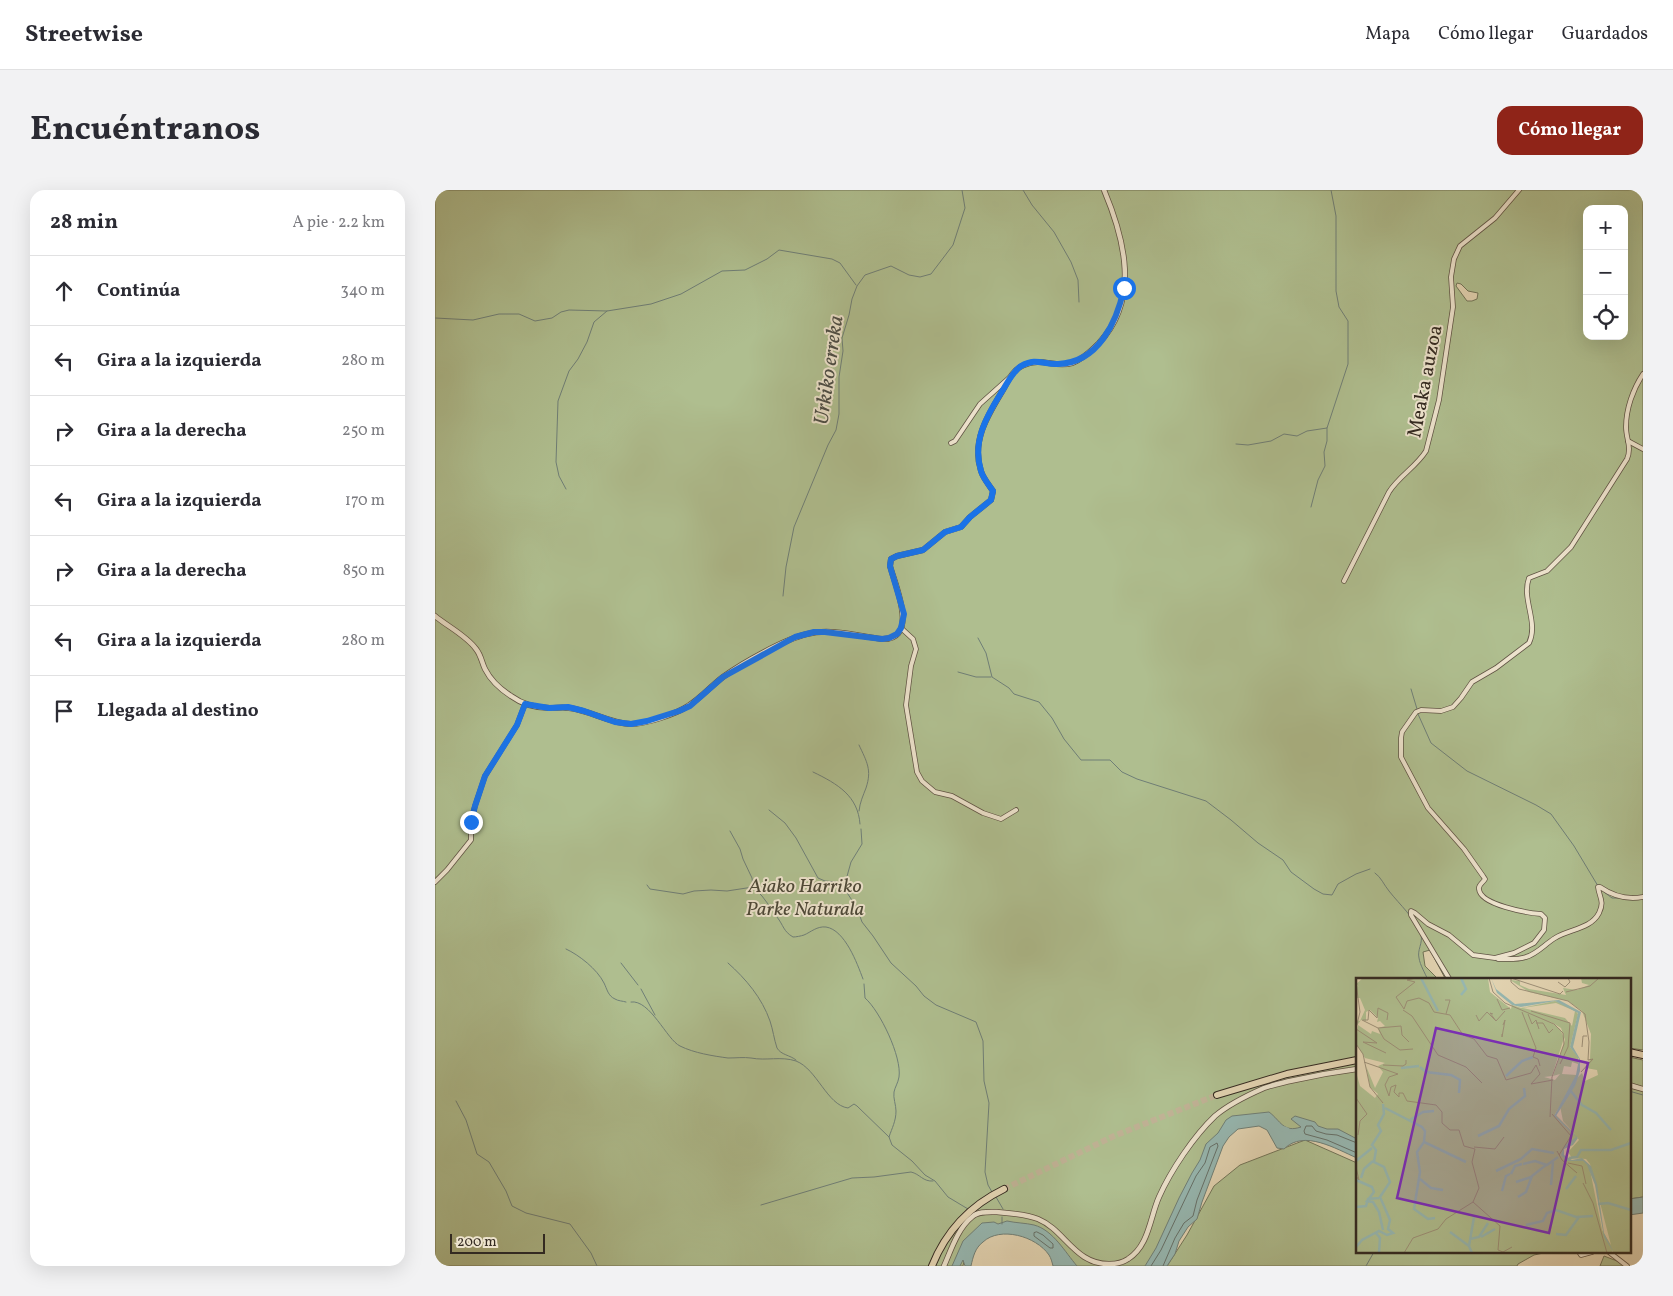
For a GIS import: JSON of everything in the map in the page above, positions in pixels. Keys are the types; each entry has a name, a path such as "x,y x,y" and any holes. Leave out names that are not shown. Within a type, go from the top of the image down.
{"highway":[{"path":"1217,1095 1281,1076 1356,1060"},
{"path":"931,1266 956,1224 977,1205 1001,1190"}],"street":[{"path":"951,443 955,441 981,404 1022,365 1042,361 1055,364 1072,363 1094,348 1108,333 1116,319 1124,288 1125,263 1117,220 1105,190"},
{"name":"Meaka auzoa","path":"1344,581 1389,492 1426,451 1439,400 1453,307 1451,277 1454,259 1460,246 1495,218 1519,190"},
{"path":"1495,958 1513,953 1535,943 1544,930 1545,918 1541,914 1498,905 1482,896 1479,890 1480,885 1485,880 1483,876 1464,849 1428,808 1401,757 1402,732 1416,712 1421,710 1441,711 1453,706 1472,682 1496,668 1529,643 1532,624 1527,596 1529,578 1547,571 1571,547 1627,458 1630,452 1626,416 1633,393 1643,374"},
{"path":"435,616 476,648 485,670 497,686 513,698 525,704 549,708 568,707 615,722 631,724 647,721 690,706 723,677 795,637 814,632 825,632 886,639 897,634 901,628 904,614 890,566 891,559 923,550 945,532 961,527 991,500 993,491 981,472 978,453 979,439 986,418 1011,377"},
{"path":"1628,441 1643,449"},
{"path":"901,628 913,639 916,649 911,666 906,704 917,772 923,781 935,792 951,796 983,813 1001,819 1016,810"},
{"path":"435,882 471,840 473,814 485,776 517,725 525,704"},
{"path":"1449,978 1411,912 1415,912 1428,924 1449,935 1473,955 1495,958 1525,958 1561,935 1577,930 1593,921 1599,914 1601,906 1602,899 1598,887 1610,894 1619,896 1630,898 1643,896"},
{"path":"944,1266 956,1238 972,1216 988,1212 1009,1213 1038,1219 1049,1226 1075,1251 1090,1260 1102,1264 1115,1264 1127,1260 1143,1242 1159,1197 1179,1162 1216,1116 1229,1106 1266,1087 1325,1073 1356,1069"},
{"path":"1612,1254 1627,1266"}],"green space":[{"name":"Aiako Harriko Parke Naturala","path":"435,190 1643,190 1643,1050 1631,1048 1631,978 1445,978 1430,950 1423,952 1425,966 1437,978 1356,978 1356,1149 1283,1127 1277,1122 1270,1120 1257,1119 1231,1126 1156,1266 1070,1266 1040,1239 999,1230 974,1243 963,1266 435,1266","holes":["1457,283 1461,284 1468,291 1478,293 1477,299 1467,301 1456,286"]},
{"path":"1631,1057 1643,1060 1643,1197 1631,1199"},
{"path":"1305,1140 1356,1163 1356,1254 1539,1254 1517,1266 1167,1266 1187,1235 1214,1186 1240,1165"},
{"path":"1604,1256 1630,1266 1600,1266"}],"water":[{"path":"1269,1112 1283,1125 1290,1128 1301,1127 1291,1119 1295,1116 1315,1122 1318,1126 1327,1129 1338,1129 1356,1138 1356,1158 1330,1146 1310,1141 1292,1143 1284,1149 1277,1148 1267,1130 1259,1126 1238,1129 1223,1146 1197,1219 1188,1227 1179,1241 1175,1254 1167,1266 1145,1266 1200,1160 1206,1144 1218,1133 1226,1120 1232,1116"},
{"path":"1643,1197 1643,1213 1631,1215 1631,1199"},
{"path":"1007,1221 1034,1225 1041,1228 1053,1236 1077,1266 1053,1266 1049,1255 1036,1243 1018,1235 1008,1234 990,1237 980,1244 971,1266 965,1266 963,1260 960,1266 952,1266 963,1241 982,1223 994,1222 998,1224"}],"waterway":[{"name":"Urkiko erreka","path":"783,596 786,567 794,527 836,430 839,414 839,377 843,351 842,338 857,286 865,275 891,266 909,275 920,277 931,274 953,245 965,208 962,190"},
{"path":"1023,190 1032,205 1054,232 1071,262 1078,280 1079,302"},
{"path":"1236,444 1248,445 1271,441 1284,434 1297,436 1307,431 1327,428 1348,364 1348,321 1339,307 1336,291 1336,216 1331,190"},
{"path":"435,318 473,320 499,314 519,314 535,321 552,318 561,312 569,310 607,311 651,304 681,294 722,271 745,270 767,259 779,250 832,259 840,263 856,285"},
{"path":"566,489 559,476 556,462 558,401 569,371 587,342 594,322 607,311"},
{"path":"1311,507 1318,480 1325,466 1324,452 1327,441 1327,428"},
{"path":"978,638 986,653 992,677 1009,688 1014,694 1039,702 1081,760 1110,760 1122,772 1137,779 1206,801 1258,843 1283,860 1291,872 1323,894 1332,895 1338,884 1370,869"},
{"path":"958,672 976,677 991,677"},
{"path":"1411,689 1417,709"},
{"path":"1418,714 1431,743 1467,771 1551,814 1574,846 1598,886"},
{"path":"859,745 866,761 869,776 859,811"},
{"path":"813,772 831,781 851,798 860,824"},
{"path":"769,810 785,823 796,838 818,878 837,882 844,888 857,908 862,922 891,963 924,996 936,1005 976,1022 983,1041 984,1081 989,1103 985,1172 992,1192"},
{"path":"844,887 851,862 862,844 861,829"},
{"path":"730,831 752,878 753,887"},
{"path":"1375,873 1411,917 1421,935 1419,958 1427,978"},
{"path":"647,885 650,889 683,894 694,891 727,891 753,887 774,912"},
{"path":"1604,892 1612,898 1618,898"},
{"path":"777,917 785,930 793,937 804,935 820,927 833,929 849,948 863,979"},
{"path":"566,949 592,968 601,978 611,996 616,1000 626,1002"},
{"path":"621,963 638,985"},
{"path":"728,963 747,982 763,1004 770,1021 777,1048 796,1060"},
{"path":"864,984 865,998 877,1013 889,1035 899,1068 899,1077 894,1090 895,1118 889,1137 892,1145 912,1161 925,1175 935,1181 948,1197 968,1209"},
{"path":"641,989 655,1015"},
{"path":"631,1002 645,1007 675,1042 691,1051 728,1058 785,1059 796,1061 810,1071 834,1101 848,1108 854,1104 889,1137"},
{"path":"1631,1092 1643,1095"},
{"path":"456,1101 466,1120 477,1154 489,1162 506,1191 512,1206 526,1213 570,1224 591,1253 597,1266"},
{"path":"1265,1123 1287,1130"},
{"path":"761,1205 852,1178 911,1172 933,1181"},
{"path":"996,1197 1003,1209"},
{"path":"1002,1217 1002,1224"},
{"path":"1366,1266 1373,1254"}],"tunnel":[{"path":"1004,1189 1114,1136 1217,1095"}],"route":[{"path":"471,822 485,776 521,718 525,704 549,708 568,707 615,722 631,724 647,721 690,706 723,677 795,637 814,632 825,632 886,639 897,634 903,624 904,614 890,566 891,559 923,550 945,532 961,527 991,500 993,491 981,472 978,453 979,439 986,418 1011,377 1022,365 1032,362 1072,363 1084,356 1108,333 1116,319 1124,288"}]}
